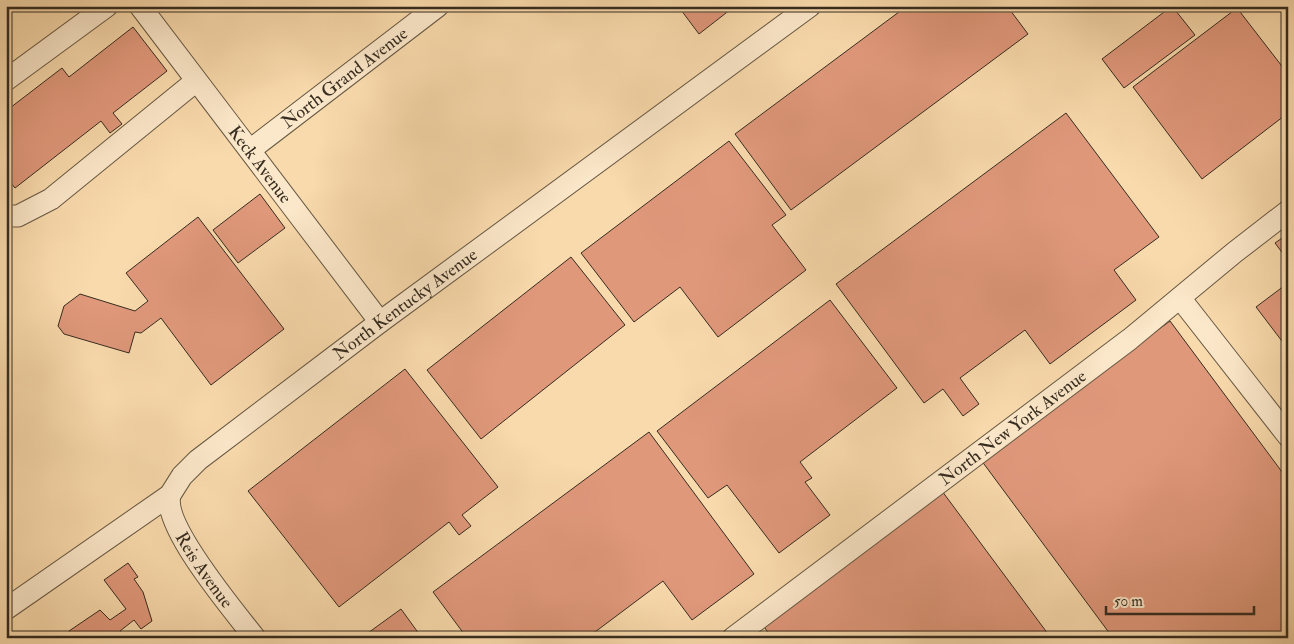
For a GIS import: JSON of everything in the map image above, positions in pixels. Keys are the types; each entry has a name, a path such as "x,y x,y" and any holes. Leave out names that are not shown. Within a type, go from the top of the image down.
{"street":[{"path":"6,80 107,6"},
{"name":"Keck Avenue","path":"140,6 380,322"},
{"name":"North Grand Avenue","path":"250,150 438,6"},
{"name":"North Kentucky Avenue","path":"6,609 170,495 182,476 198,460 380,322 810,6"},
{"path":"6,216 18,216 51,199 196,81"},
{"name":"North New York Avenue","path":"734,638 1044,405 1288,211"},
{"path":"1180,298 1288,436"},
{"name":"Reis Avenue","path":"170,495 172,516 181,538 255,638"}],"building":[{"path":"678,6 735,6 699,34"},
{"path":"907,6 1007,6 1028,34 791,210 735,134"},
{"path":"1172,6 1195,35 1124,88 1102,59"},
{"path":"1237,8 1288,74 1288,113 1202,179 1133,87"},
{"path":"133,27 167,71 113,113 122,124 110,133 101,121 15,188 6,177 6,111 62,68 69,77"},
{"path":"1066,113 1159,237 1114,270 1136,300 1050,364 1025,330 960,378 979,404 963,416 943,389 924,403 836,284"},
{"path":"729,141 786,215 772,225 806,270 718,337 680,287 634,322 581,253"},
{"path":"260,194 285,228 238,263 213,230"},
{"path":"198,217 284,329 211,385 161,318 141,333 135,332 129,353 64,334 58,326 64,306 80,294 135,311 148,301 126,273"},
{"path":"1288,234 1288,265 1282,257 1284,255 1275,243"},
{"path":"571,257 625,325 481,439 427,370"},
{"path":"1288,283 1288,349 1256,307"},
{"path":"830,300 897,388 800,462 812,478 805,482 830,515 779,553 727,485 708,498 657,431"},
{"path":"1170,321 1288,480 1288,638 1113,638 981,460"},
{"path":"405,369 498,487 462,515 471,526 459,535 449,522 339,607 248,491"},
{"path":"649,432 754,574 692,620 663,581 587,638 467,638 433,592"},
{"path":"942,491 1051,638 772,638 762,624"},
{"path":"128,563 138,577 134,579 143,592 152,621 141,629 134,620 120,631 125,638 74,638 69,631 100,610 110,620 126,609 104,580"},
{"path":"401,609 422,638 361,638"}]}
